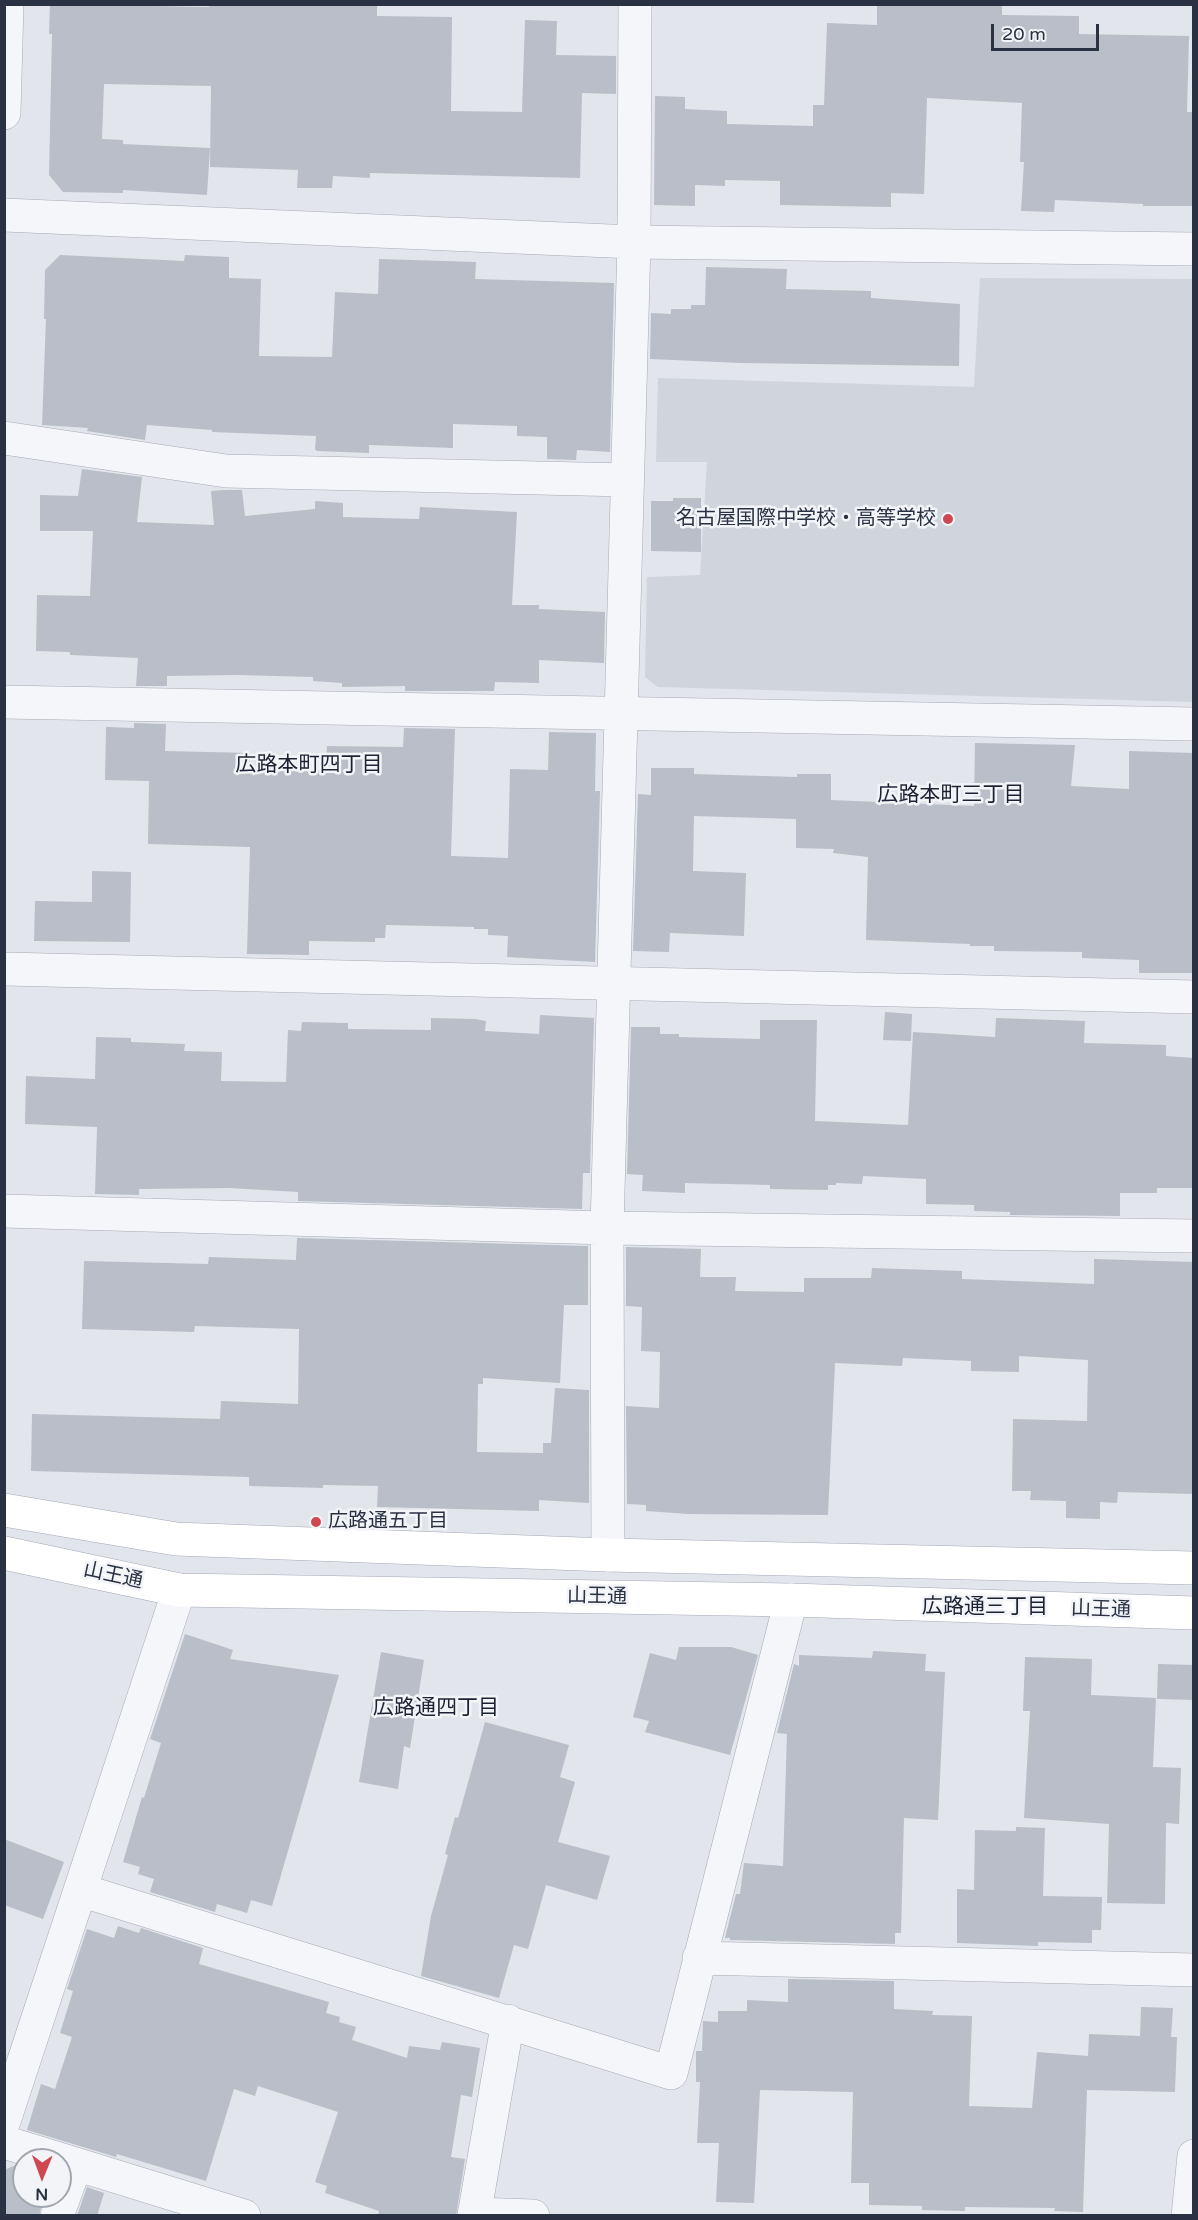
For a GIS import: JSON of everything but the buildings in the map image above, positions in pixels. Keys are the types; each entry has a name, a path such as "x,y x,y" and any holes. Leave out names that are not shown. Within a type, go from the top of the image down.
{"main road":[{"path":"4,1510 176,1539 608,1555 1194,1568"},
{"name":"山王通","path":"4,1553 179,1590 791,1600 1194,1613"}],"street":[{"path":"4,113 8,4"},
{"path":"608,1555 607,1228 634,242 636,4"},
{"path":"4,215 634,242 1194,249"},
{"path":"4,438 226,471 627,480"},
{"path":"4,702 1194,724"},
{"path":"4,969 1194,997"},
{"path":"4,1211 607,1228 1194,1236"},
{"path":"4,2121 179,1590"},
{"path":"80,1890 671,2073 791,1600"},
{"path":"699,1958 1194,1970"},
{"path":"508,2021 474,2215 533,2216"},
{"path":"4,2142 244,2216"},
{"path":"1188,2216 1194,2156"},
{"path":"57,2216 76,2164"}],"shaded area":[{"name":"名古屋国際中学校・高等学校","path":"980,278 1193,279 1193,702 658,687 645,677 647,577 700,575 707,462 656,462 658,378 974,387"}],"place":[{"name":"名古屋国際中学校・高等学校","path":"948,519"},
{"name":"広路通五丁目","path":"316,1522"}],"district":[{"name":"広路本町四丁目","path":"309,765"},
{"name":"広路本町三丁目","path":"951,795"},
{"name":"広路通三丁目","path":"985,1607"},
{"name":"広路通四丁目","path":"436,1708"}]}
